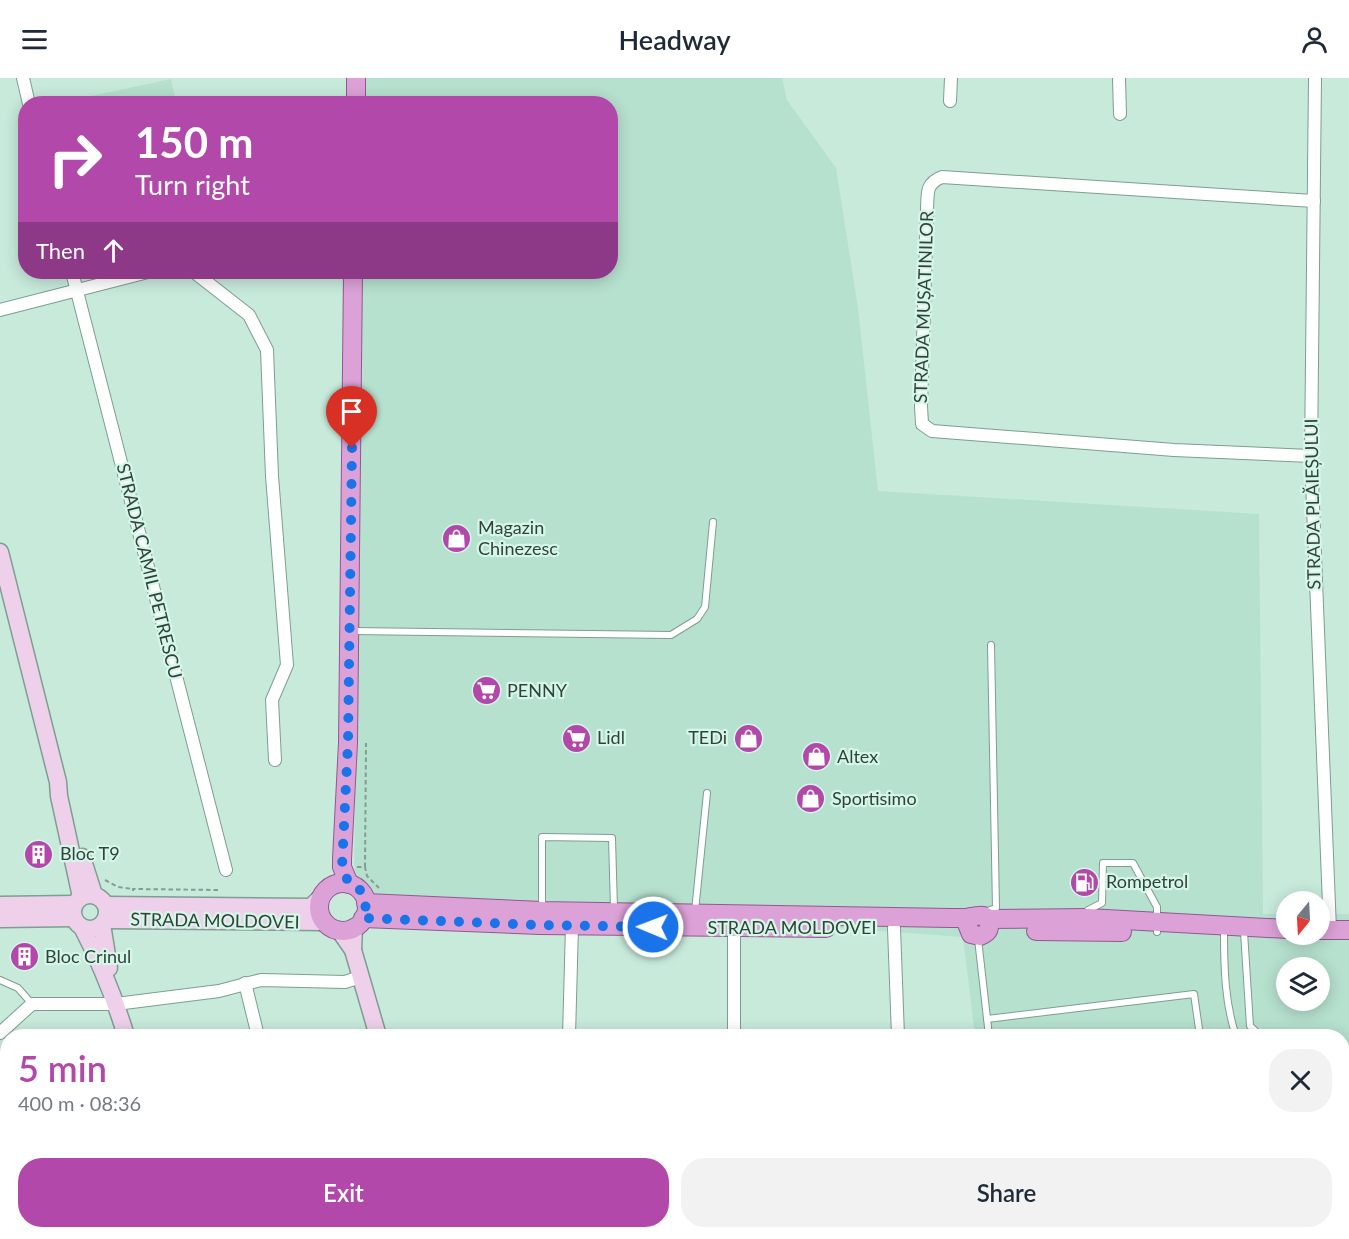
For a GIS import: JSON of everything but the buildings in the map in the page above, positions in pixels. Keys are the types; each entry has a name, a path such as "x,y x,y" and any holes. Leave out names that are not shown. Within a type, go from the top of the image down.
{"main road":[{"path":"356,78 356,96"},
{"path":"350,920 319,910 324,892 342,878 348,743 354,279"},
{"path":"0,552 58,782 58,796 90,911 97,957 124,1029"},
{"path":"342,878 360,890 350,920 353,950 376,1029"},
{"name":"STRADA MOLDOVEI","path":"0,918 90,911 311,907 321,897"},
{"name":"STRADA MOLDOVEI","path":"0,905 90,911 572,926 734,928 1244,926 1253,931"},
{"name":"STRADA MOLDOVEI","path":"350,920 542,911 695,914 981,926 1088,918 1224,933 1276,930"},
{"path":"1330,930 1349,930"}],"street":[{"path":"23,78 27,96"},
{"path":"950,101 951,78"},
{"path":"1119,78 1120,114"},
{"name":"STRADA PLĂIEȘULUI","path":"1315,78 1311,456 1324,891"},
{"name":"STRADA MUȘATINILOR","path":"1311,456 1174,450 932,431 922,423 921,406 928,189 933,181 942,177 1314,201"},
{"name":"STRADA CAMIL PETRESCU","path":"74,279 226,870"},
{"path":"0,310 120,279"},
{"path":"203,279 249,315 267,350 272,476 287,665 272,700 275,760"},
{"path":"569,1029 572,926"},
{"path":"734,928 734,1029"},
{"path":"894,928 898,1029"},
{"path":"4,1029 32,1004 116,1004 219,991 261,980 345,982 360,977"},
{"path":"245,983 256,1029"}],"lane":[{"path":"350,631 672,635 697,619 705,607 713,522"},
{"path":"988,1029 981,926 991,645"},
{"path":"695,914 707,793"},
{"path":"542,911 542,837 612,838 614,912"},
{"path":"1088,918 1088,910 1102,903 1104,863 1133,863 1156,907 1156,927"},
{"path":"1253,931 1250,1026 1253,1029"},
{"path":"1224,933 1224,963 1230,1018 1234,1029"},
{"path":"0,980 18,988 32,1004"},
{"path":"987,1019 1194,994 1199,1029"}],"path":[{"path":"365,867 366,743"},
{"path":"100,875 118,887 133,889"}],"shaded area":[{"path":"364,78 782,78 787,100 836,168 858,308 878,491 1259,514 1263,914 1276,914 1276,945 1330,945 1330,914 1349,914 1349,1029 974,1029 963,937 741,921 398,917 360,890 354,901 361,279 618,279 618,96 364,96"},
{"path":"171,79 175,96 91,96"}],"place":[{"name":"Magazin Chinezesc","path":"457,538"},
{"name":"PENNY","path":"486,691"},
{"name":"Lidl","path":"576,738"},
{"name":"TEDi","path":"748,738"},
{"name":"Altex","path":"816,757"},
{"name":"Sportisimo","path":"811,799"},
{"name":"Bloc T9","path":"39,854"},
{"name":"Rompetrol","path":"1085,882"},
{"name":"Bloc Crinul","path":"24,957"}],"route":[{"path":"352,448 348,743 342,867 349,884 360,890 364,896 366,910 363,918 653,927"}]}
